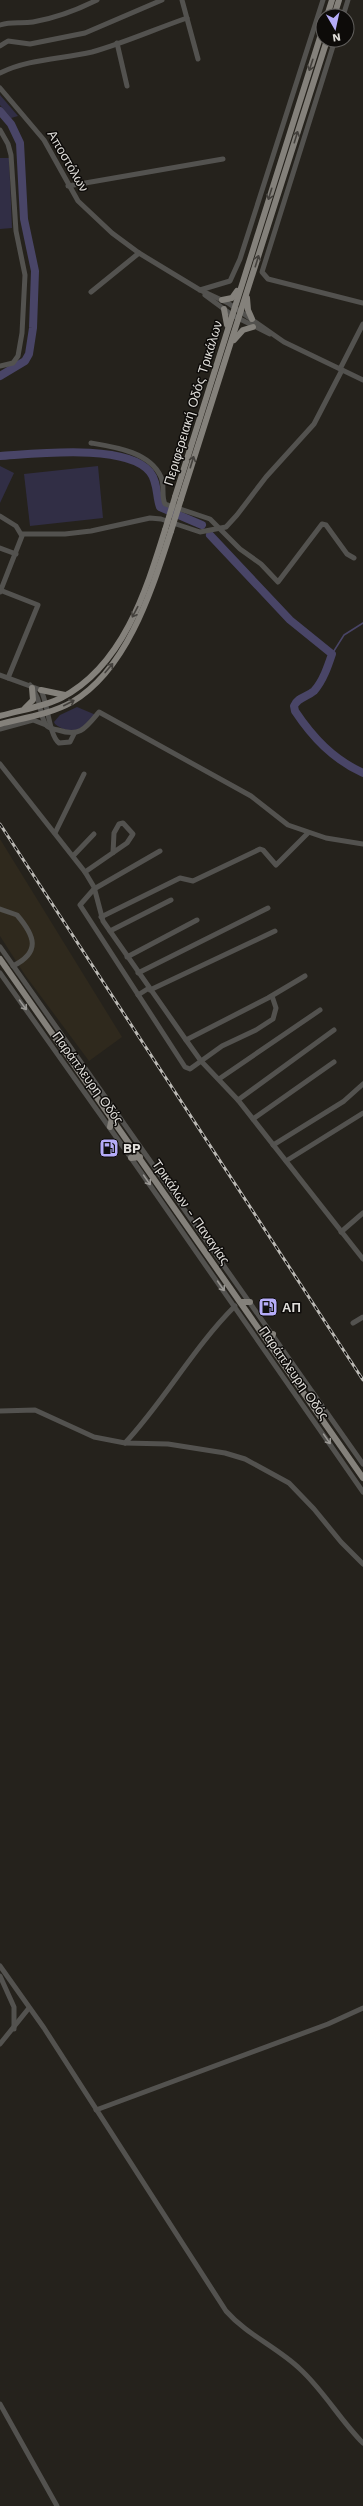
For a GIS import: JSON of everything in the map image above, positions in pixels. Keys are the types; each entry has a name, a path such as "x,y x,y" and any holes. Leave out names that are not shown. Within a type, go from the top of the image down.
{"main road":[{"name":"Περιφερειακή Οδός Τρικάλων","path":"178,498 223,340 317,48"},
{"name":"Περιφερειακή Οδός Τρικάλων","path":"0,724 49,711 81,696 116,658 146,605 178,498 239,319 324,48"},
{"path":"222,300 233,297 245,275"},
{"path":"252,277 247,301 252,319"},
{"path":"223,340 227,324 224,309"},
{"path":"230,344 241,331 253,326"},
{"name":"Περιφερειακή Οδός Τρικάλων","path":"0,716 44,704 67,695 98,670 122,637 144,595 168,530"},
{"path":"24,709 33,700 31,686"},
{"path":"41,690 67,695"},
{"path":"49,711 50,718"},
{"name":"Τρικάλων - Παναγίας","path":"0,959 140,1157 363,1478"},
{"path":"110,1127 112,1118"},
{"path":"131,1158 140,1157"},
{"path":"241,1302 250,1302"},
{"path":"269,1343 273,1334"}],"street":[{"path":"0,25 10,22 30,23 50,18 70,12 98,0"},
{"path":"0,46 8,41 30,44 85,33 162,0"},
{"path":"182,0 198,59"},
{"path":"200,290 230,281 240,259 323,0"},
{"path":"0,73 22,63 37,63 90,52 187,18"},
{"path":"117,43 127,86"},
{"path":"332,48 262,272 268,280 363,303"},
{"name":"Αποστόλων","path":"0,88 44,140 68,186 89,213 139,254 200,290"},
{"path":"0,130 8,144 11,155 16,231 24,265 25,283 22,333 18,356 13,363 0,366"},
{"path":"68,186 223,159"},
{"path":"91,292 139,254"},
{"path":"200,290 222,300 252,319 274,336"},
{"path":"200,290 239,319 363,380"},
{"path":"22,534 65,534 91,531 150,518 161,519 200,532 221,529 230,523 266,477 314,424 363,324"},
{"path":"91,443 110,446 145,458 162,479 166,504 208,518 278,582 322,524 326,525 347,554 354,558"},
{"path":"0,516 16,526 22,534"},
{"path":"8,678 38,605 0,591 16,554 22,534"},
{"path":"0,548 16,554"},
{"path":"0,675 41,690 44,704"},
{"path":"31,686 49,711 48,727 56,741 63,744 70,742 74,734 84,729 99,712 251,796 282,822 308,833 348,843 363,844"},
{"path":"48,727 50,718"},
{"path":"0,728 33,720 48,727 74,734"},
{"path":"0,764 74,856 85,872 94,889 101,917 126,957 201,1061 238,1100 363,1259"},
{"path":"55,833 84,774"},
{"path":"85,872 113,853 132,837 131,831 123,823 119,824 114,833 113,853"},
{"path":"101,917 180,878 193,881 260,849 263,850 276,865 308,833"},
{"path":"74,856 94,834"},
{"path":"160,851 94,889 81,902 81,906 186,1069 201,1061 222,1046 256,1030 273,1019 276,1008 272,996"},
{"path":"110,931 171,900"},
{"path":"0,908 17,915 32,941 33,947 26,959 13,966"},
{"path":"138,973 268,908"},
{"path":"126,957 197,920"},
{"path":"138,995 276,931"},
{"name":"Παράπλευρη Οδός","path":"0,947 363,1464"},
{"name":"Παράπλευρη Οδός","path":"0,973 110,1127 363,1492"},
{"path":"186,1040 272,996 305,976"},
{"path":"219,1079 320,1010"},
{"path":"238,1100 334,1030"},
{"path":"252,1119 334,1062"},
{"path":"274,1145 344,1101 363,1084"},
{"path":"286,1161 363,1113"},
{"path":"341,1232 363,1213"},
{"path":"125,1443 150,1416 195,1352 235,1306"},
{"path":"353,1323 363,1317"},
{"path":"0,1411 35,1410 87,1435 125,1443 163,1444 225,1453 256,1464 289,1483 363,1564"},
{"path":"357,1559 363,1555"},
{"path":"0,1966 96,2110 226,2311 248,2331 281,2352 300,2369 363,2443"},
{"path":"0,1976 14,2007 14,2028"},
{"path":"0,2044 29,2008"},
{"path":"96,2110 328,2024 363,2008"},
{"path":"0,2404 57,2506"}],"shaded area":[{"path":"0,95 18,116 11,118 0,105"},
{"path":"0,158 9,158 12,228 0,229"},
{"path":"0,466 14,473 0,503"},
{"path":"98,466 103,518 30,526 24,474"},
{"path":"77,707 96,715 78,730 67,730 55,724 54,722 60,715"},
{"path":"0,839 122,1037 89,1061 25,975 0,936"}],"waterway":[{"path":"0,111 11,124 20,143 24,219 35,271 33,328 29,354 25,361 0,376"},
{"path":"0,456 79,452 122,457 138,463 150,472 156,485 160,507 202,525"},
{"path":"210,535 290,620 332,654 320,683 314,691 296,703 294,706 295,711 324,747 342,761 363,773"},
{"path":"332,654 344,635 363,623"}],"railway":[{"path":"0,824 363,1380"}],"place":[{"name":"BP","path":"109,1148"},
{"name":"ΑΠ","path":"268,1307"}]}
